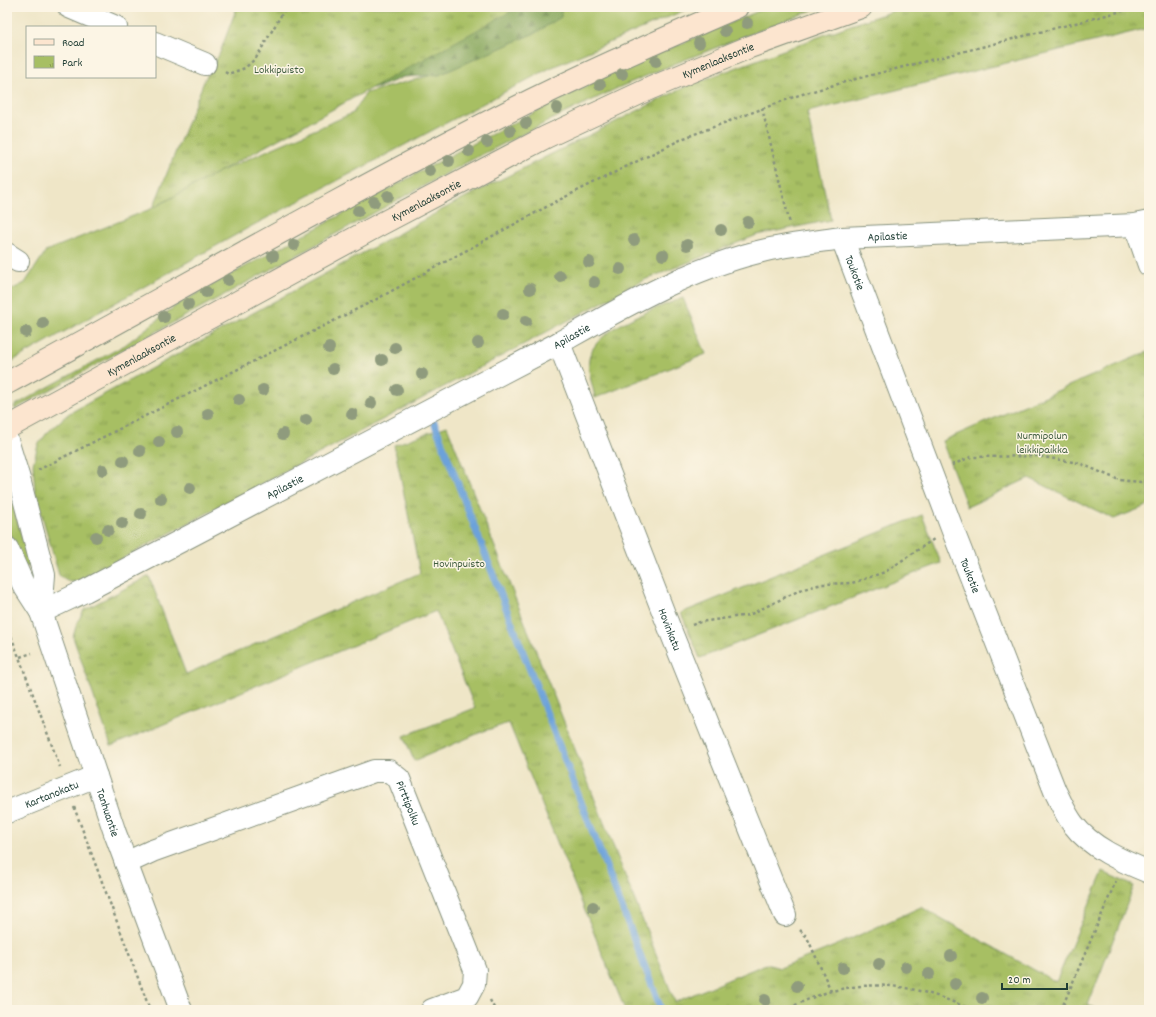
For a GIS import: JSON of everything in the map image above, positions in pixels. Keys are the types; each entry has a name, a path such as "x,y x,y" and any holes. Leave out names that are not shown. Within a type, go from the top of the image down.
{"main road":[{"path":"7,383 155,303 333,203 490,120 588,73 737,7"},
{"name":"Kymenlaaksontie","path":"7,428 379,225 546,137 651,88 746,48 862,7"}],"street":[{"path":"68,7 114,26"},
{"path":"156,43 204,64"},
{"path":"1142,224 1149,265"},
{"name":"Apilastie","path":"41,612 86,591 559,343 642,297 696,272 758,252 795,244 842,238 1142,224"},
{"name":"Toukotie","path":"842,238 930,474 1052,783 1065,812 1084,836 1101,849 1125,862 1149,872"},
{"name":"Hovinkatu","path":"559,343 671,632 785,915"},
{"name":"Tanhuantie","path":"7,440 19,479 44,575 41,612"},
{"name":"Tanhuantie","path":"7,548 23,584 41,612 126,863 181,1010"},
{"name":"Pirttipolku","path":"126,863 152,851 374,772 389,771 400,779 475,970 474,984 467,997 432,1010"},
{"name":"Kartanokatu","path":"7,812 96,776"}],"path":[{"path":"204,64 228,74 245,68 256,58 286,7"},
{"path":"32,473 375,300 559,200 677,141 799,95 852,80 1138,7"},
{"path":"762,108 795,244"},
{"path":"930,474 971,457 1038,456 1079,463 1119,480 1142,482 1149,480"},
{"path":"671,632 700,622 748,615 800,590 822,584 852,582 885,572 930,541 953,531"},
{"path":"7,625 61,770"},
{"path":"20,657 35,652"},
{"path":"73,804 150,1010"},
{"path":"1061,1010 1125,862"},
{"path":"785,915 807,937 831,991"},
{"path":"784,1010 831,991 886,985 921,991 972,1010"}],"green space":[{"name":"Lokkipuisto","path":"237,7 519,7 153,208 205,79 219,55"},
{"path":"469,7 561,7 561,17 537,32 439,75 403,77 378,88 354,87"},
{"path":"545,7 692,7 550,68 248,228 7,364 7,292 25,283 46,251 153,208 216,173 353,113 366,93 432,75"},
{"path":"768,7 820,7 679,62 622,86 563,114 471,160 15,409 14,406 125,345 178,304 457,152 612,73"},
{"path":"905,7 1149,7 1149,28 807,112 831,220 757,235 644,280 80,581 69,581 59,575 35,491 33,464 38,445 47,433 68,414 460,200 687,86 848,26"},
{"path":"683,298 706,354 595,398 589,373 589,359 594,348 602,338 628,321"},
{"name":"Nurmipolun leikkipaikka","path":"1149,351 1149,505 1114,519 1029,478 967,507 942,441"},
{"name":"Hovinpuisto","path":"447,426 675,1002 766,964 780,968 835,946 921,907 1056,982 1103,872 1134,886 1088,1005 1098,1010 625,1010 509,723 484,731 414,761 404,736 475,708 436,611 111,746 73,637 77,623 84,610 149,576 186,674 420,573 394,445"},
{"path":"9,492 30,565 26,567 21,562 7,526 7,494"},
{"path":"922,515 941,563 700,658 681,613"}],"waterway":[{"path":"434,422 660,1006"}]}
